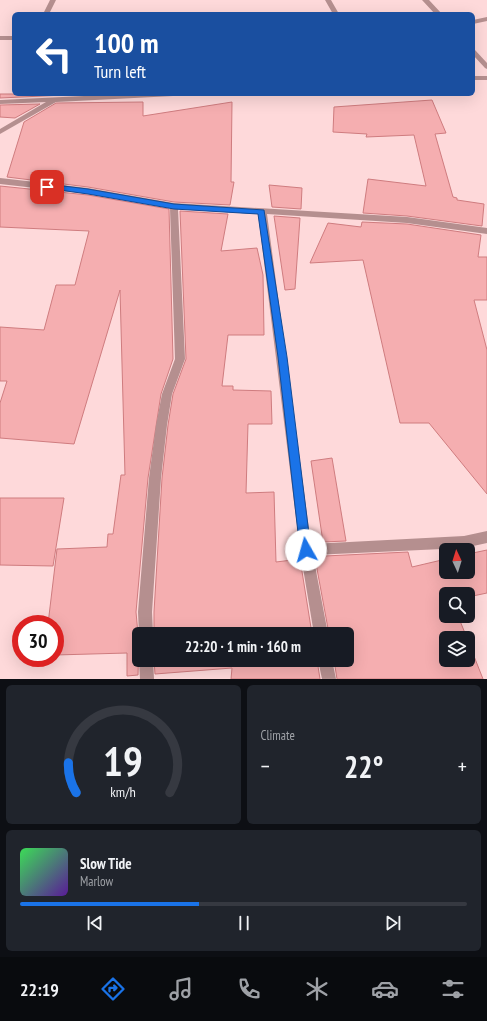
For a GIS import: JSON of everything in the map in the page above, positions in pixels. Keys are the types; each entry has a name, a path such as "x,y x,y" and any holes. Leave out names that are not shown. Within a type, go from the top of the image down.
{"street":[{"path":"47,12 53,0"},
{"path":"328,0 335,12"},
{"path":"425,0 437,12"},
{"path":"475,22 487,19"},
{"path":"0,38 12,38"},
{"path":"475,53 487,67"},
{"path":"475,78 487,78"},
{"path":"0,102 13,98 53,100 133,96"},
{"path":"0,132 53,100"},
{"path":"0,181 88,191 174,206 407,220 487,231"},
{"path":"146,627 145,612 158,453 166,397 178,368 180,359 174,206"},
{"path":"262,212 306,550 320,627"},
{"path":"306,550 464,542 487,537"},
{"path":"146,667 147,679"},
{"path":"327,667 329,679"}],"building":[{"path":"0,94 12,94 12,96 43,96 0,98"},
{"path":"432,100 446,133 435,134 453,197 457,198 457,200 484,204 482,226 407,216 363,213 368,179 426,186 414,135 366,137 367,134 333,132 334,107"},
{"path":"143,102 143,116 232,102 231,182 234,182 230,205 174,202 88,187 7,177 24,122 56,103"},
{"path":"40,104 15,118 0,117 0,105"},
{"path":"269,185 302,188 301,209 272,207"},
{"path":"0,186 88,195 169,209 173,359 161,394 148,478 136,612 137,627 132,627 132,667 138,667 138,675 127,676 127,653 64,655 64,615 49,615 57,549 107,547 108,534 113,534 121,475 125,475 120,290 74,444 0,438 0,403 7,381 0,381 0,327 44,330 56,285 75,285 89,231 0,227"},
{"path":"180,211 228,214 221,251 257,248 263,275 264,335 228,335 222,386 233,386 233,390 271,391 272,424 248,424 246,493 274,492 276,562 300,559 311,627 154,627 162,478 168,425 173,394 186,359"},
{"path":"274,216 300,218 295,289 285,290"},
{"path":"362,222 407,224 481,235 478,257 487,257 487,300 474,300 487,350 487,494 429,423 400,423 363,260 310,263 328,223 361,227"},
{"path":"332,458 346,541 323,542 311,461"},
{"path":"0,498 64,498 53,566 0,565"},
{"path":"487,550 487,593 475,596 475,587 439,587 439,623 461,623 464,631 439,631 439,667 475,667 475,659 483,679 337,679 335,667 354,667 354,627 328,627 315,558 325,556 408,552 412,567 439,561 439,579 475,579 475,553"},
{"path":"154,667 318,667 320,679 231,679 232,668 155,674"}],"route":[{"path":"47,187 88,191 174,206 262,212 306,550"}]}
